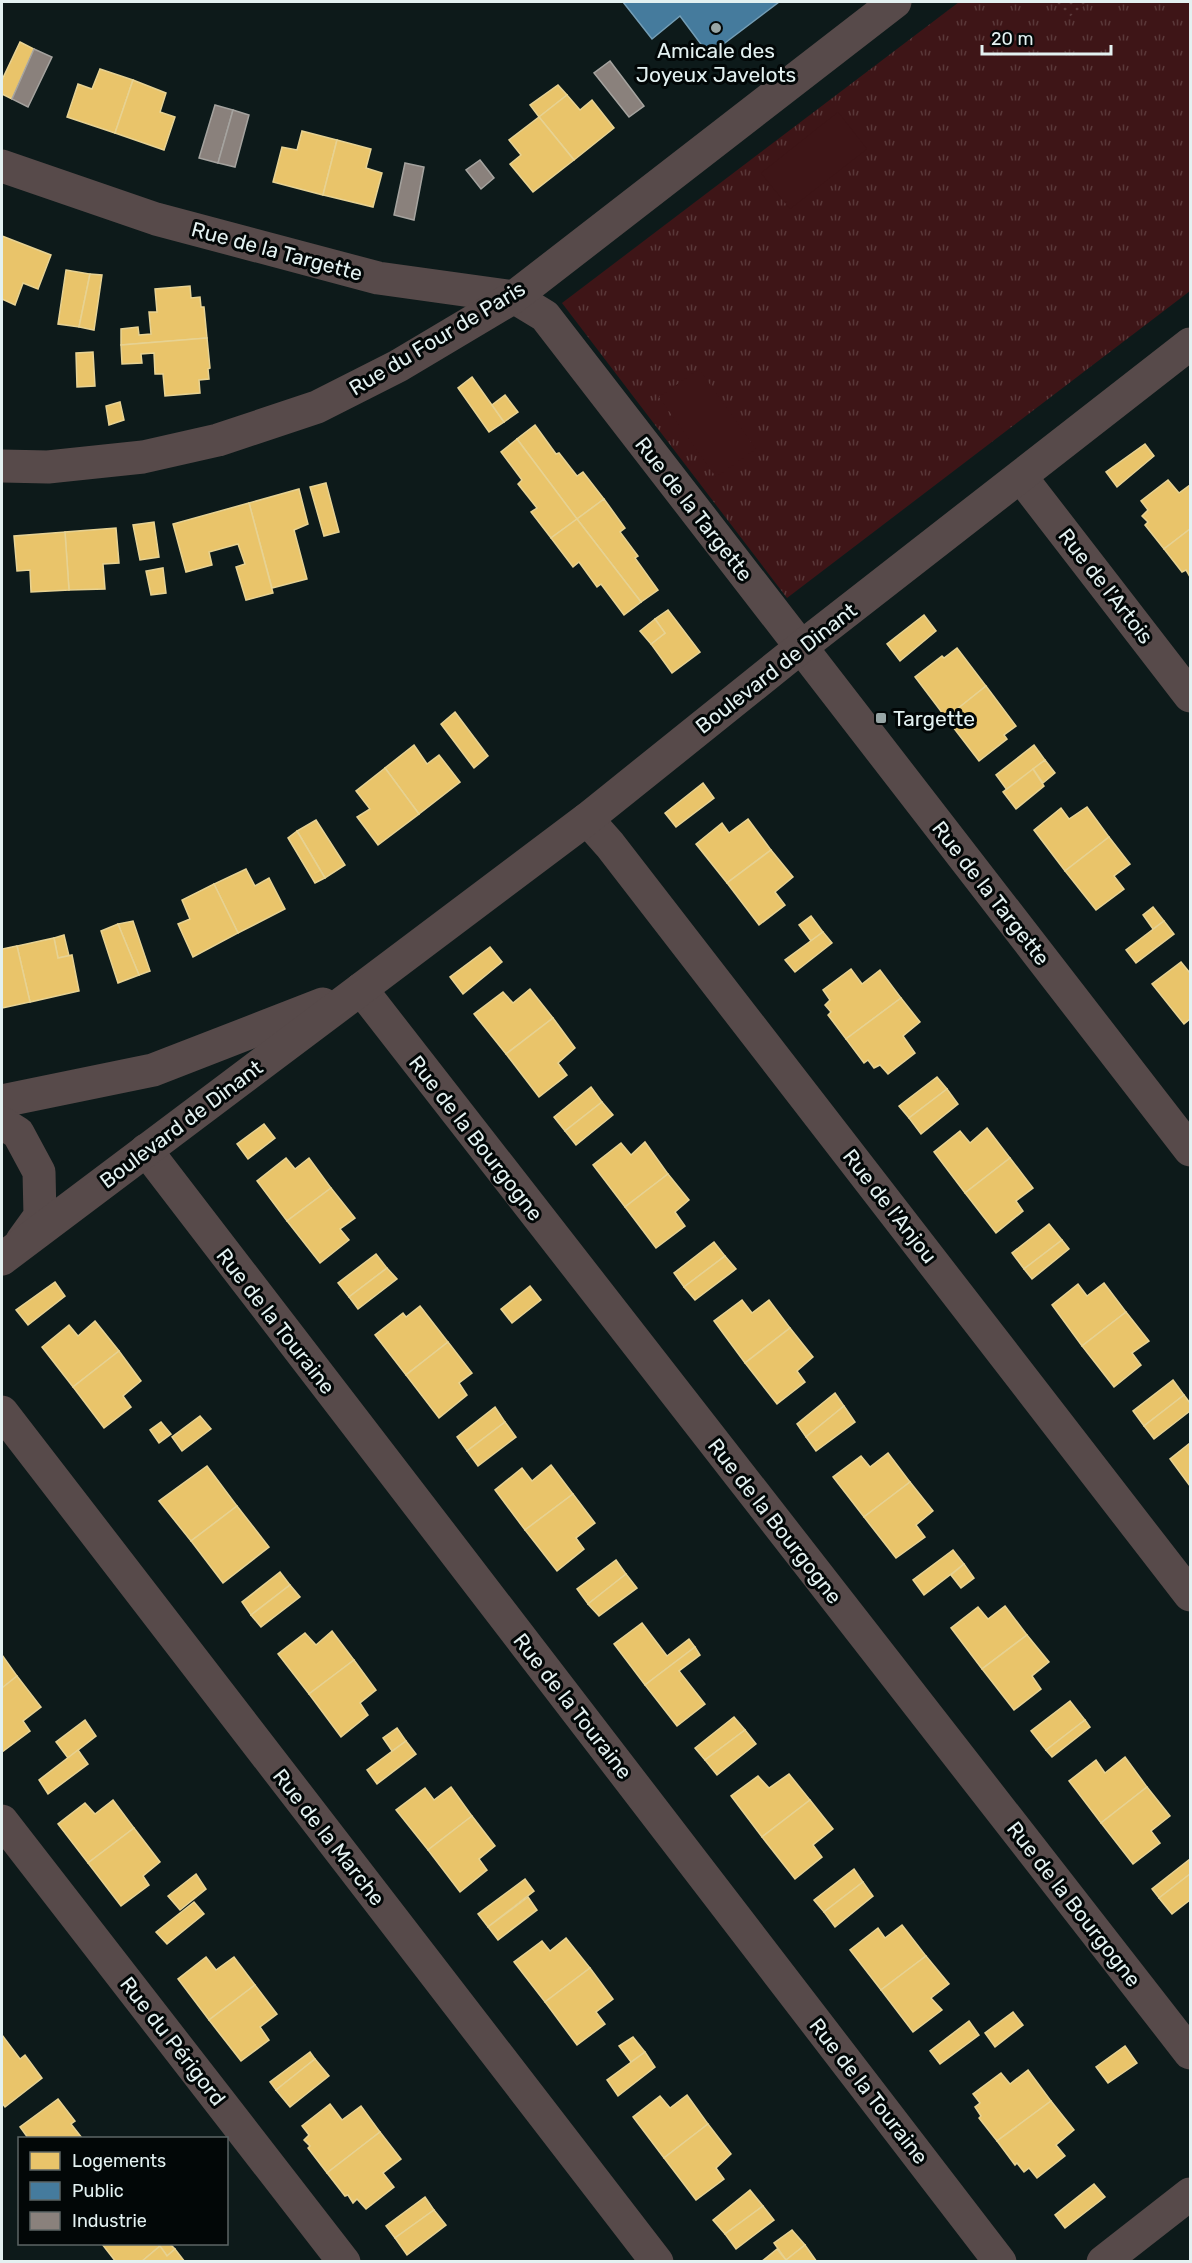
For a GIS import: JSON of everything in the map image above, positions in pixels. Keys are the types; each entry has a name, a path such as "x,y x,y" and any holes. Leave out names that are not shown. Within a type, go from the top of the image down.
{"street":[{"name":"Rue du Four de Paris","path":"2,466 48,467 143,457 218,440 317,407 398,366 514,297 895,2"},
{"name":"Rue de la Targette","path":"2,166 156,219 378,278 514,297 545,316 1191,1150"},
{"name":"Boulevard de Dinant","path":"9,1253 587,819 800,648 1191,344"},
{"name":"Rue de l'Artois","path":"1021,477 1191,696"},
{"name":"Rue de l'Anjou","path":"587,819 610,845 1191,1595"},
{"name":"Boulevard de Dinant","path":"2,1101 153,1070 361,989"},
{"name":"Rue de la Bourgogne","path":"361,989 1191,2053"},
{"path":"2,1123 18,1133 39,1172 39,1216 9,1253"},
{"name":"Rue de la Touraine","path":"146,1150 1000,2262"},
{"name":"Rue de la Marche","path":"2,1412 657,2262"},
{"name":"Rue du Périgord","path":"2,1821 344,2262"},
{"path":"1103,2262 1191,2194"}],"green space":[{"path":"959,2 1190,2 1190,291 787,598 562,303"},
{"path":"1055,2 1089,2 1068,18"},
{"path":"838,112 867,149 790,209 761,173"},
{"path":"699,369 756,449 716,477 659,397"}],"building: Logements":[{"path":"20,42 34,49 12,99 2,94 2,80"},
{"path":"100,69 133,80 115,133 67,117 78,84 92,89"},
{"path":"133,80 166,93 160,112 175,117 164,150 115,133"},
{"path":"558,85 567,95 539,117 530,105"},
{"path":"567,95 580,110 592,100 614,128 574,160 539,117"},
{"path":"539,117 574,160 533,192 510,164 521,155 509,140"},
{"path":"302,131 337,140 323,195 273,182 282,147 297,150"},
{"path":"337,140 371,149 366,168 382,173 373,207 323,195"},
{"path":"2,236 51,255 38,289 23,283 15,305 2,299"},
{"path":"66,270 90,274 79,327 58,324"},
{"path":"90,274 102,275 94,330 79,327"},
{"path":"190,286 191,298 200,297 201,307 204,307 207,338 121,345 121,329 138,327 139,335 151,334 149,312 157,312 155,289"},
{"path":"207,338 209,379 199,380 200,393 165,396 163,374 155,374 154,353 141,354 142,363 122,364 121,345"},
{"path":"93,352 95,386 77,387 76,353"},
{"path":"472,377 504,422 489,432 458,388"},
{"path":"505,395 518,412 504,422 492,405"},
{"path":"120,402 124,420 109,425 106,406"},
{"path":"535,425 556,454 559,453 577,476 583,472 604,499 577,519 517,439"},
{"path":"517,439 577,519 551,538 531,512 537,508 518,484 522,480 501,452"},
{"path":"1145,444 1154,456 1117,487 1106,472"},
{"path":"1168,480 1179,493 1190,485 1190,529 1164,549 1145,525 1148,522 1142,516 1148,510 1141,501"},
{"path":"326,483 339,532 324,536 310,487"},
{"path":"299,489 308,524 294,530 307,579 272,588 249,503"},
{"path":"604,499 625,528 620,532 638,556 635,558 658,590 641,602 577,519"},
{"path":"249,503 273,593 246,600 236,567 245,564 238,544 209,552 212,565 186,572 173,524"},
{"path":"577,519 641,602 624,615 601,584 597,587 579,562 573,567 551,538"},
{"path":"154,522 159,557 140,560 133,525"},
{"path":"116,528 119,563 103,564 105,589 69,590 65,532"},
{"path":"1190,529 1190,577 1186,570 1182,572 1164,549"},
{"path":"65,532 69,590 31,592 30,570 17,571 14,536"},
{"path":"163,568 166,593 151,595 146,571"},
{"path":"668,610 700,652 672,673 651,644 665,633 655,619"},
{"path":"924,615 936,631 900,661 887,644"},
{"path":"655,619 665,633 651,644 640,631"},
{"path":"957,648 986,686 946,718 915,677 942,656 944,658"},
{"path":"986,686 1016,726 1004,735 1007,739 979,761 946,718"},
{"path":"455,712 488,756 474,768 441,724"},
{"path":"414,745 427,764 439,755 460,782 419,814 385,768"},
{"path":"1034,745 1045,760 1007,790 996,775"},
{"path":"1045,760 1055,773 1043,783 1033,769"},
{"path":"385,768 419,814 378,845 357,817 370,809 356,791"},
{"path":"1033,769 1044,786 1016,809 1003,792"},
{"path":"703,783 714,798 676,827 665,813"},
{"path":"1087,807 1109,837 1065,871 1034,830 1061,808 1069,819"},
{"path":"748,819 771,850 727,883 696,844 722,823 729,833"},
{"path":"316,820 345,865 325,878 297,831"},
{"path":"297,831 325,878 315,883 288,838"},
{"path":"1109,837 1130,864 1114,876 1124,889 1096,910 1065,871"},
{"path":"771,850 793,877 775,892 785,905 759,925 727,883"},
{"path":"246,869 255,886 269,878 285,909 238,933 214,884"},
{"path":"214,884 238,933 193,957 178,924 190,919 182,900"},
{"path":"1153,907 1164,921 1153,929 1143,915"},
{"path":"811,916 823,932 811,941 799,925"},
{"path":"133,921 150,971 139,975 118,924"},
{"path":"1164,921 1174,934 1136,963 1126,950"},
{"path":"118,924 139,975 118,983 101,931"},
{"path":"823,932 832,943 795,972 785,960"},
{"path":"64,935 69,956 58,958 54,938"},
{"path":"54,938 58,958 72,955 79,991 30,1002 17,946"},
{"path":"17,946 30,1002 2,1008 2,949"},
{"path":"490,947 502,962 463,994 450,977"},
{"path":"1181,962 1190,973 1190,1019 1184,1024 1152,984"},
{"path":"851,969 862,984 880,970 901,998 846,1039 828,1015 831,1012 825,1005 830,1000 823,990"},
{"path":"530,989 553,1018 506,1054 474,1014 503,992 513,1003"},
{"path":"901,998 920,1022 903,1036 915,1053 888,1074 880,1065 874,1068 868,1060 864,1063 846,1039"},
{"path":"553,1018 575,1048 558,1063 567,1075 539,1097 506,1054"},
{"path":"937,1077 947,1089 909,1118 899,1106"},
{"path":"591,1087 602,1102 565,1131 554,1117"},
{"path":"947,1089 958,1104 921,1134 909,1118"},
{"path":"602,1102 613,1115 576,1145 565,1131"},
{"path":"264,1124 275,1138 248,1159 237,1144"},
{"path":"987,1128 1010,1158 965,1193 934,1152 960,1131 970,1143"},
{"path":"645,1142 668,1174 625,1207 593,1165 621,1143 631,1155"},
{"path":"286,1158 295,1169 309,1158 331,1188 287,1221 257,1181"},
{"path":"1010,1158 1033,1188 1016,1201 1023,1211 996,1233 965,1193"},
{"path":"668,1174 689,1200 675,1212 685,1226 656,1248 625,1207"},
{"path":"331,1188 355,1218 340,1229 349,1240 320,1263 287,1221"},
{"path":"1049,1224 1062,1240 1024,1269 1012,1253"},
{"path":"1062,1240 1069,1249 1032,1279 1024,1269"},
{"path":"714,1242 725,1256 684,1287 674,1273"},
{"path":"376,1254 387,1268 349,1297 338,1283"},
{"path":"725,1256 736,1269 695,1300 684,1287"},
{"path":"387,1268 397,1279 358,1309 349,1297"},
{"path":"55,1282 65,1296 28,1325 16,1310"},
{"path":"1104,1283 1126,1312 1082,1346 1052,1305 1078,1284 1087,1296"},
{"path":"530,1286 541,1300 512,1323 501,1309"},
{"path":"742,1300 752,1313 769,1300 790,1328 745,1363 714,1321"},
{"path":"420,1306 448,1342 406,1375 375,1335 403,1313 406,1317"},
{"path":"1126,1312 1149,1341 1132,1353 1141,1365 1114,1387 1082,1346"},
{"path":"95,1321 119,1351 73,1387 42,1347 69,1325 78,1336"},
{"path":"790,1328 813,1357 797,1371 805,1382 777,1404 745,1363"},
{"path":"448,1342 472,1373 459,1383 467,1395 439,1418 406,1375"},
{"path":"119,1351 141,1381 123,1396 131,1407 104,1428 73,1387"},
{"path":"1173,1380 1184,1395 1144,1426 1133,1411"},
{"path":"835,1393 844,1406 806,1437 797,1424"},
{"path":"1184,1395 1190,1403 1190,1411 1154,1439 1144,1426"},
{"path":"844,1406 855,1422 816,1451 806,1437"},
{"path":"495,1407 505,1422 467,1451 457,1437"},
{"path":"200,1416 211,1429 182,1451 172,1437"},
{"path":"161,1422 171,1434 159,1443 150,1430"},
{"path":"505,1422 516,1437 478,1466 467,1451"},
{"path":"1190,1443 1190,1486 1170,1459"},
{"path":"888,1453 910,1482 864,1517 833,1477 861,1456 870,1467"},
{"path":"551,1465 573,1494 525,1530 495,1490 522,1468 532,1481"},
{"path":"207,1466 237,1506 191,1541 159,1501"},
{"path":"910,1482 933,1511 916,1525 925,1537 896,1558 864,1517"},
{"path":"573,1494 595,1523 576,1538 584,1549 557,1571 525,1530"},
{"path":"237,1506 269,1547 223,1583 191,1541"},
{"path":"953,1550 964,1564 924,1595 913,1580"},
{"path":"616,1560 626,1574 588,1604 577,1589"},
{"path":"964,1564 974,1578 961,1588 951,1575"},
{"path":"280,1572 290,1585 251,1615 242,1602"},
{"path":"626,1574 637,1588 599,1616 588,1604"},
{"path":"290,1585 300,1597 261,1627 251,1615"},
{"path":"1005,1606 1027,1635 982,1669 951,1628 978,1607 988,1619"},
{"path":"642,1623 667,1656 689,1639 695,1647 645,1685 614,1644"},
{"path":"332,1631 354,1660 309,1694 278,1654 305,1633 316,1645"},
{"path":"1027,1635 1049,1662 1032,1676 1041,1689 1014,1710 982,1669"},
{"path":"695,1647 700,1655 679,1671 705,1704 677,1726 645,1685"},
{"path":"2,1655 17,1676 2,1688"},
{"path":"354,1660 376,1690 360,1703 368,1715 341,1737 309,1694"},
{"path":"17,1676 41,1707 23,1721 30,1731 2,1752 2,1688"},
{"path":"1070,1701 1085,1720 1046,1750 1031,1731"},
{"path":"734,1717 745,1730 705,1760 695,1748"},
{"path":"85,1720 96,1736 68,1758 56,1742"},
{"path":"1085,1720 1090,1727 1052,1757 1046,1750"},
{"path":"397,1728 406,1741 392,1751 383,1738"},
{"path":"745,1730 756,1744 717,1775 705,1760"},
{"path":"406,1741 416,1754 377,1784 367,1770"},
{"path":"78,1750 88,1764 48,1794 39,1780"},
{"path":"1125,1757 1147,1787 1101,1823 1069,1781 1096,1760 1105,1773"},
{"path":"789,1774 810,1800 762,1837 731,1796 758,1776 769,1788"},
{"path":"451,1787 472,1816 428,1850 396,1810 425,1788 434,1800"},
{"path":"1147,1787 1170,1816 1151,1831 1160,1843 1133,1864 1101,1823"},
{"path":"113,1800 134,1828 88,1863 58,1824 85,1803 95,1814"},
{"path":"810,1800 833,1829 813,1845 822,1857 795,1879 762,1837"},
{"path":"472,1816 495,1846 479,1859 487,1870 460,1892 428,1850"},
{"path":"134,1828 160,1862 143,1876 149,1885 121,1906 88,1863"},
{"path":"1190,1859 1190,1874 1159,1898 1152,1889"},
{"path":"854,1869 863,1882 824,1912 814,1900"},
{"path":"196,1874 206,1889 180,1910 168,1896"},
{"path":"1190,1874 1190,1900 1172,1914 1159,1898"},
{"path":"525,1879 534,1891 488,1927 478,1914"},
{"path":"863,1882 873,1896 835,1927 824,1912"},
{"path":"528,1897 537,1910 498,1940 488,1927"},
{"path":"194,1902 204,1914 167,1944 156,1932"},
{"path":"902,1925 926,1956 881,1990 850,1950 878,1928 885,1938"},
{"path":"566,1938 590,1968 545,2002 514,1962 542,1941 550,1951"},
{"path":"926,1956 949,1984 931,1998 942,2010 913,2032 881,1990"},
{"path":"206,1957 216,1970 234,1957 255,1985 209,2020 178,1979"},
{"path":"590,1968 613,1999 596,2012 605,2024 577,2045 545,2002"},
{"path":"255,1985 277,2014 260,2027 269,2040 241,2061 209,2020"},
{"path":"1013,2012 1023,2025 995,2047 985,2033"},
{"path":"969,2021 979,2035 940,2064 930,2051"},
{"path":"2,2035 20,2059 25,2055 42,2078 5,2107 2,2103"},
{"path":"633,2037 645,2052 631,2062 619,2046"},
{"path":"1125,2046 1137,2063 1108,2083 1096,2067"},
{"path":"310,2052 315,2059 276,2090 270,2082"},
{"path":"645,2052 655,2067 618,2096 607,2080"},
{"path":"315,2059 329,2076 290,2107 276,2090"},
{"path":"1028,2070 1051,2101 997,2141 979,2118 981,2116 975,2107 980,2103 973,2094 1001,2073 1010,2084"},
{"path":"687,2095 708,2124 664,2158 633,2117 660,2096 670,2108"},
{"path":"58,2099 75,2121 71,2124 81,2137 27,2137 20,2127"},
{"path":"1051,2101 1074,2130 1056,2145 1065,2156 1037,2178 1029,2168 1024,2172 1017,2163 1015,2165 997,2141"},
{"path":"330,2104 342,2120 361,2106 380,2132 327,2173 308,2148 310,2146 304,2140 309,2135 302,2126"},
{"path":"708,2124 731,2154 716,2168 724,2179 696,2200 664,2158"},
{"path":"380,2132 401,2159 383,2173 394,2187 366,2209 357,2199 353,2203 348,2195 345,2196 327,2173"},
{"path":"1094,2184 1105,2197 1065,2228 1055,2215"},
{"path":"750,2190 763,2206 725,2234 713,2220"},
{"path":"425,2197 434,2210 395,2238 386,2226"},
{"path":"763,2206 774,2220 736,2249 725,2234"},
{"path":"434,2210 446,2225 407,2255 395,2238"},
{"path":"792,2230 805,2245 786,2260 774,2243"},
{"path":"103,2245 160,2246 141,2262 116,2262"},
{"path":"159,2245 171,2245 175,2249 167,2256"},
{"path":"805,2245 817,2262 761,2262 777,2249 786,2260"},
{"path":"160,2246 167,2256 175,2249 185,2262 141,2262"}],"building: Public":[{"name":"Amicale des Joyeux Javelots","path":"623,2 779,2 709,55 680,16 652,39"}],"building: Industrie":[{"path":"34,49 52,57 28,107 12,99"},
{"path":"610,61 644,106 629,117 594,73"},
{"path":"215,105 233,110 218,163 199,158"},
{"path":"233,110 249,115 235,167 218,163"},
{"path":"480,160 494,178 481,189 466,170"},
{"path":"405,163 424,167 414,220 394,215"}],"place":[{"name":"Amicale des Joyeux Javelots","path":"716,28"},
{"name":"Targette","path":"881,718"}]}
